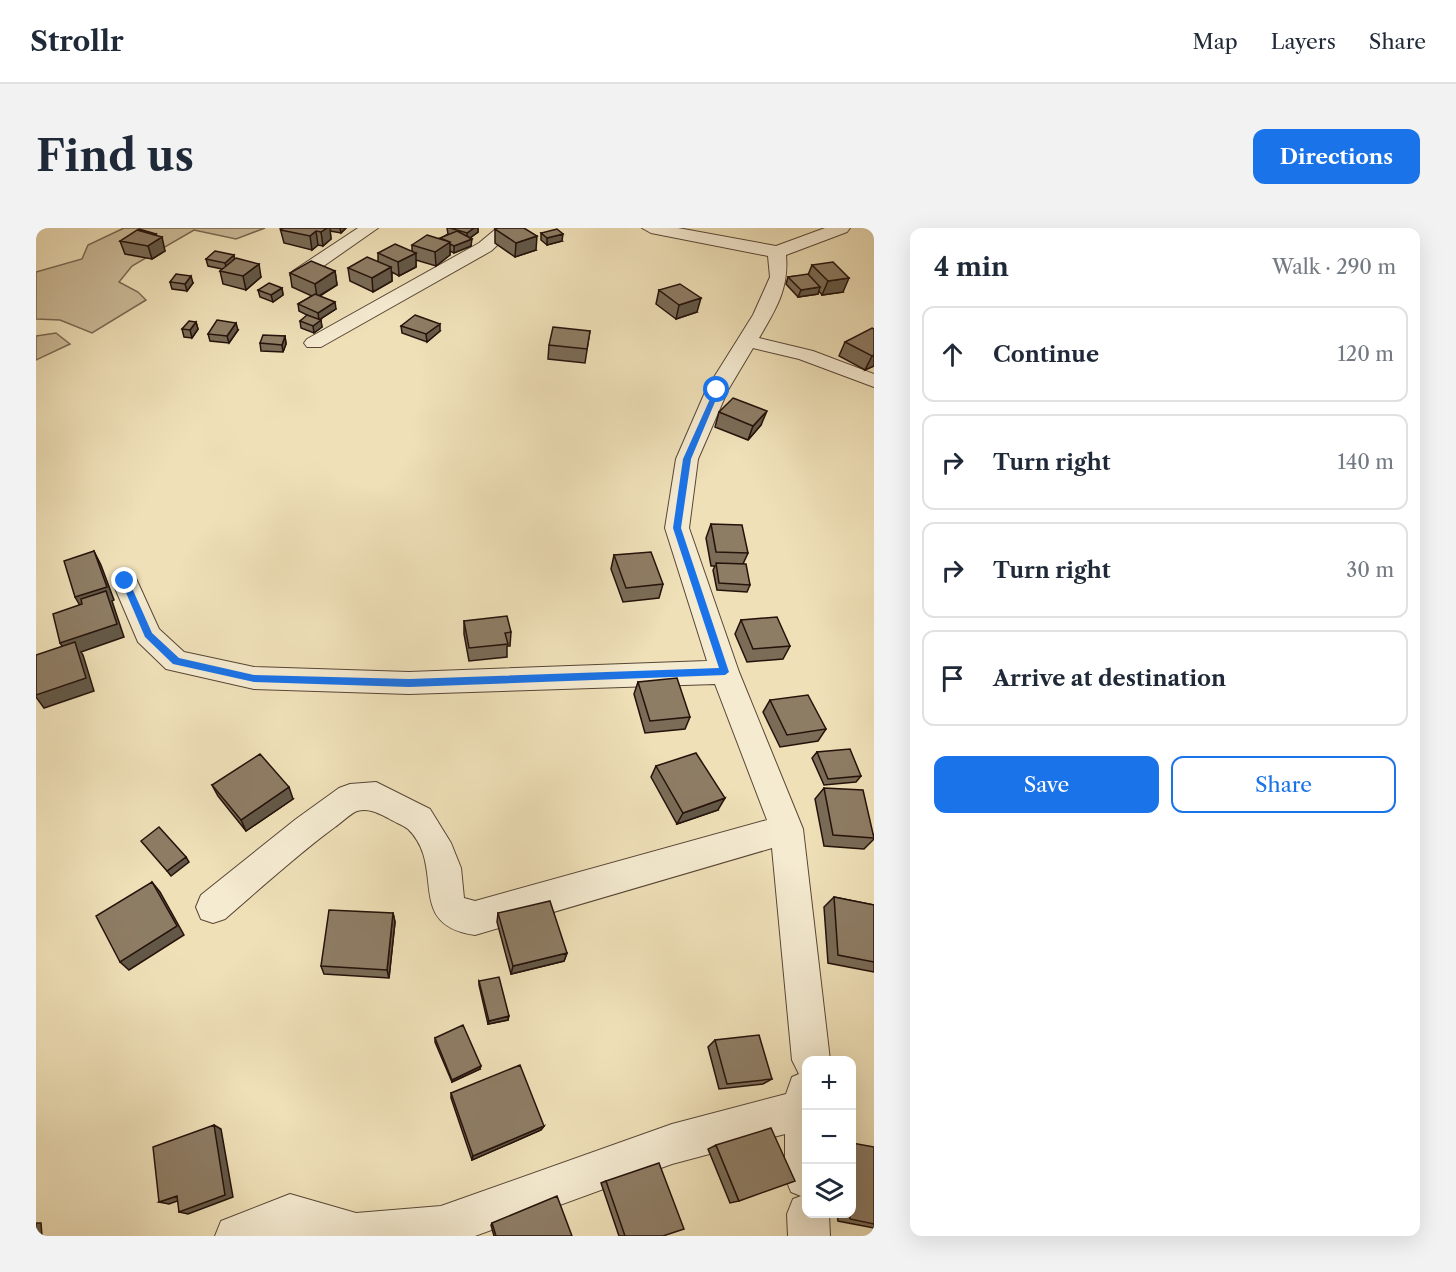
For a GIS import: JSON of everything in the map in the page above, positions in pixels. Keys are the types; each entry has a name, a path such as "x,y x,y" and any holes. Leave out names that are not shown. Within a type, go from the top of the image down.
{"street":[{"path":"299,275 369,228"},
{"path":"314,343 485,247 507,228"},
{"path":"651,228 777,252 842,228"},
{"path":"777,252 778,277 763,315 717,390 687,459 677,528 725,672 787,829 811,1056"},
{"path":"747,341 806,355 874,381"},
{"path":"125,581 148,635 176,661 254,678 409,683 725,672"},
{"path":"213,907 307,828 350,798 376,796 418,819 435,843 444,868 448,906 460,916 475,918 787,829"},
{"path":"236,1236 290,1215 356,1234 441,1227 672,1144 802,1101"},
{"path":"805,1110 807,1164"},
{"path":"808,1218 809,1236"}],"shaded area":[{"path":"124,228 265,228 236,239 194,230 132,266 119,282 138,292 146,300 92,333 60,320 36,319 36,272 82,259 88,245"},
{"path":"56,333 70,344 36,360 36,336"}],"building":[{"path":"283,228 327,228 321,232 316,231 310,236 281,230"},
{"path":"450,228 474,228 467,233"},
{"path":"524,228 537,236 516,243 495,229"},
{"path":"139,229 156,234 154,235"},
{"path":"557,229 563,234 547,238 541,233"},
{"path":"137,230 162,237 148,246 120,241"},
{"path":"457,231 472,239 454,246 440,238"},
{"path":"427,235 450,242 435,252 412,245"},
{"path":"395,244 416,253 398,262 378,253"},
{"path":"215,251 234,255 225,263 206,259"},
{"path":"367,257 391,267 372,278 348,268"},
{"path":"236,258 259,264 243,276 220,271"},
{"path":"311,261 335,271 315,284 290,273"},
{"path":"833,262 849,278 828,281 812,265"},
{"path":"176,274 191,276 185,284 170,282"},
{"path":"808,274 820,287 801,290 788,277"},
{"path":"269,283 282,288 271,295 258,290"},
{"path":"680,284 701,298 679,305 659,290"},
{"path":"315,294 335,302 318,313 298,304"},
{"path":"307,315 321,320 313,326 300,321"},
{"path":"415,315 440,324 426,334 401,326"},
{"path":"217,320 236,323 227,336 208,334"},
{"path":"189,321 196,322 190,330 182,329"},
{"path":"553,327 590,331 587,349 549,345"},
{"path":"874,329 874,355 845,342"},
{"path":"263,335 285,336 282,345 260,343"},
{"path":"733,398 767,411 753,426 719,412"},
{"path":"711,524 742,525 748,553 716,552"},
{"path":"94,551 107,587 75,597 64,561"},
{"path":"651,552 663,584 626,588 614,555"},
{"path":"716,563 746,564 750,585 719,583"},
{"path":"106,591 117,624 60,643 53,614 82,604 81,599"},
{"path":"507,616 511,632 505,633 508,644 469,648 464,621"},
{"path":"777,617 790,646 753,649 741,620"},
{"path":"75,642 86,678 36,695 36,655"},
{"path":"677,678 690,717 650,721 638,682"},
{"path":"808,695 826,729 787,735 770,700"},
{"path":"850,749 861,776 828,779 817,752"},
{"path":"696,753 725,798 683,813 656,766"},
{"path":"260,754 289,787 241,820 212,785"},
{"path":"824,788 863,790 874,838 833,835"},
{"path":"159,827 186,857 167,871 141,841"},
{"path":"152,882 177,926 120,962 96,916"},
{"path":"834,897 874,905 874,962 838,955"},
{"path":"550,901 567,953 513,966 498,913"},
{"path":"329,910 393,913 387,970 321,966"},
{"path":"499,977 509,1016 489,1021 479,981"},
{"path":"463,1025 481,1066 452,1080 435,1038"},
{"path":"759,1035 772,1079 727,1084 715,1040"},
{"path":"520,1065 544,1126 473,1156 451,1093"},
{"path":"214,1125 225,1195 179,1212 177,1196 159,1202 153,1147"},
{"path":"771,1128 795,1181 739,1201 716,1145"},
{"path":"856,1144 874,1147 874,1224 850,1219 856,1218"},
{"path":"659,1163 684,1229 663,1236 625,1236 606,1181"},
{"path":"557,1196 572,1236 496,1236 492,1223"}],"route":[{"path":"125,581 148,635 176,661 254,678 409,683 725,672 677,528 687,459 717,390"}]}
